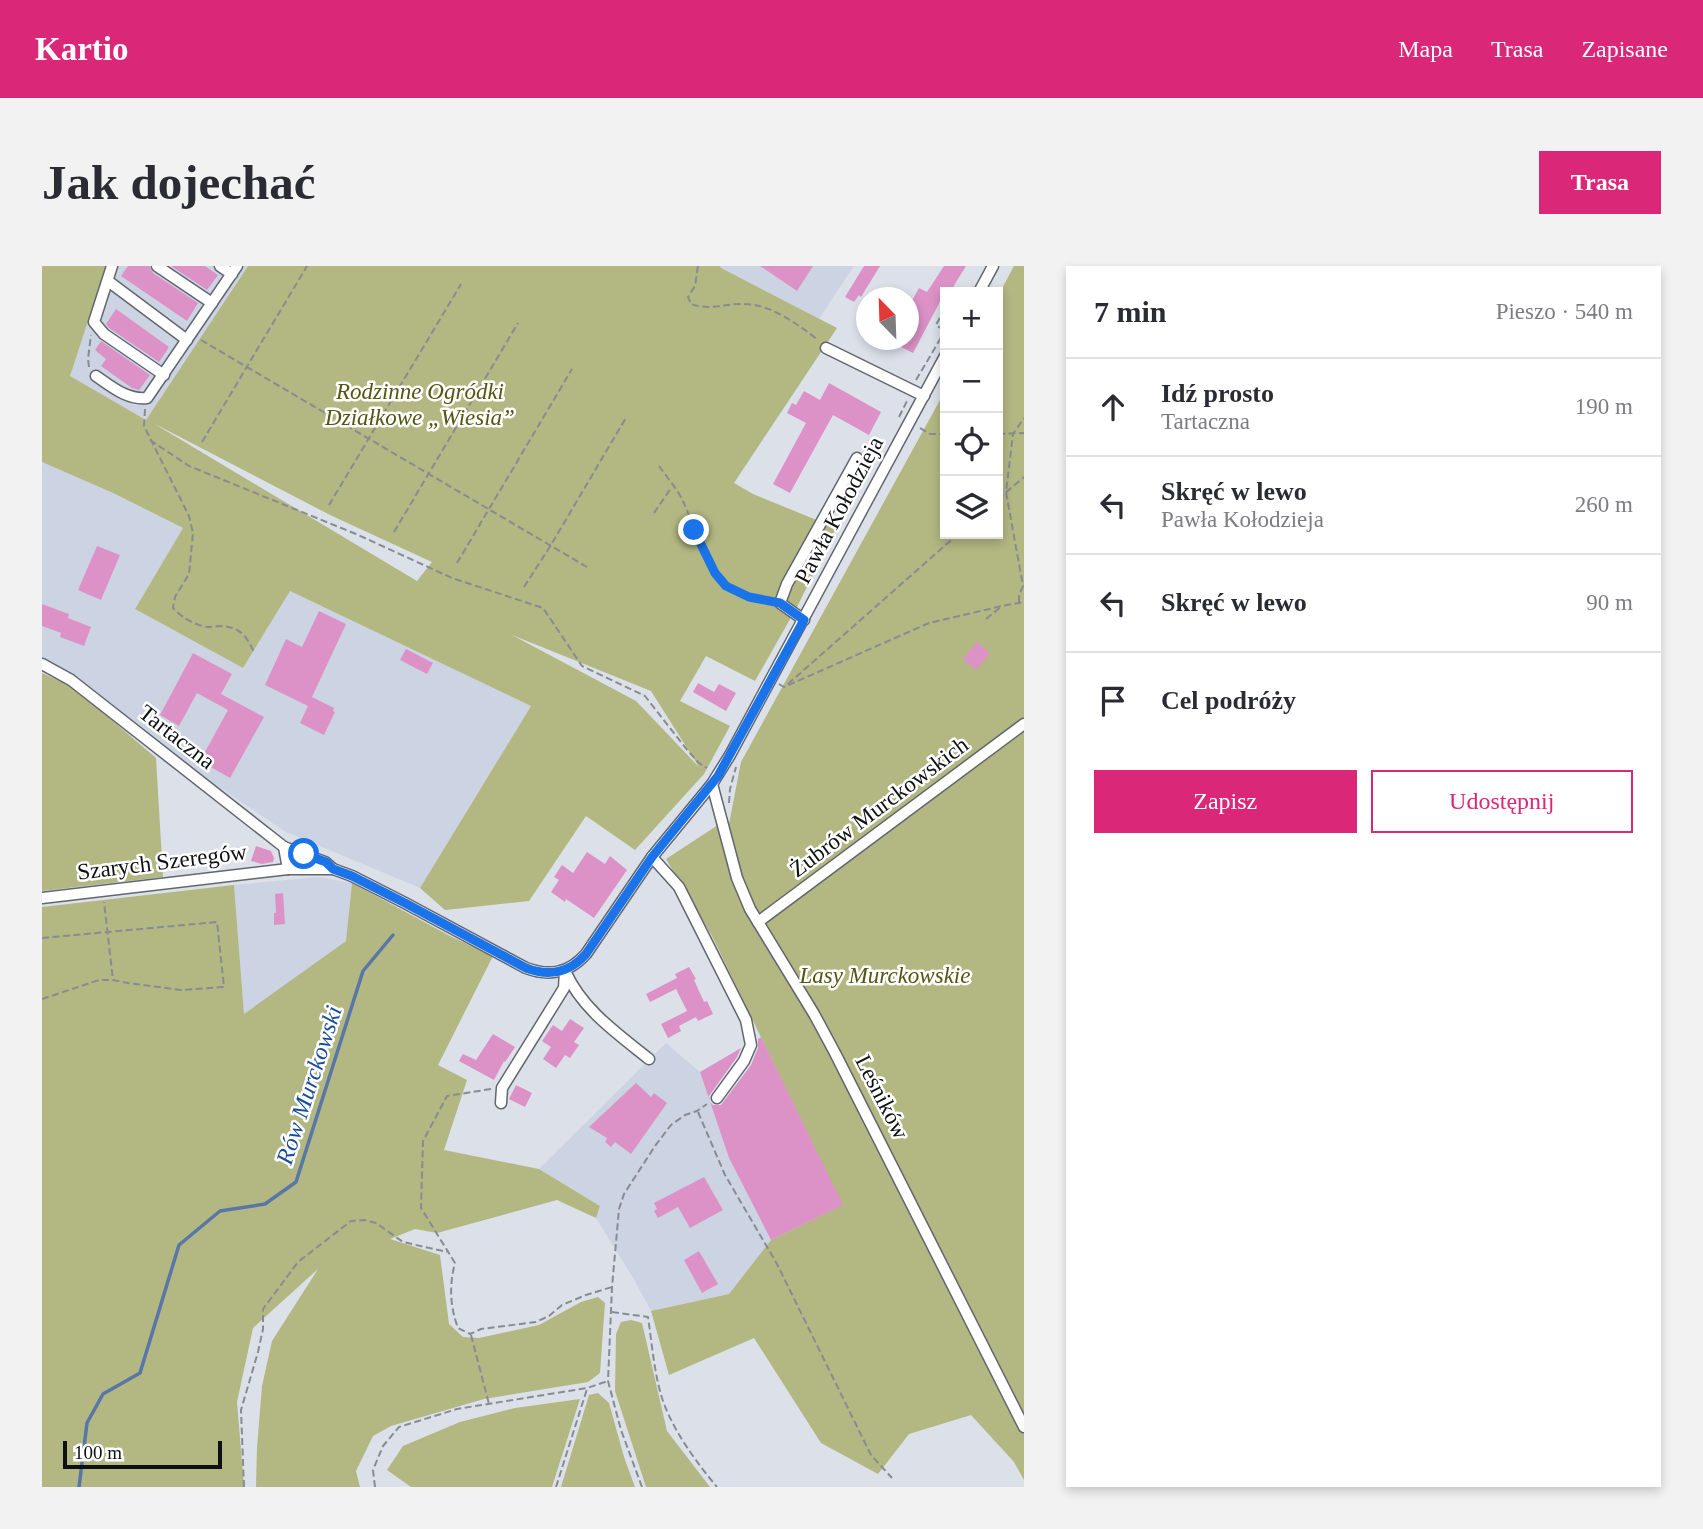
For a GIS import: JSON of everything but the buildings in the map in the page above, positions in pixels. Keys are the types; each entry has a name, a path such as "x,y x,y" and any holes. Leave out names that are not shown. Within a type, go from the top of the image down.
{"street":[{"path":"113,266 94,322 104,334 164,375"},
{"path":"157,266 212,303"},
{"path":"96,376 126,396 147,398 234,270 220,266"},
{"path":"982,287 993,266"},
{"path":"108,281 190,337"},
{"path":"827,348 924,396"},
{"name":"Pawła Kołodzieja","path":"565,970 577,965 586,954 652,857 715,780 940,366"},
{"path":"804,620 780,603 787,584 858,458"},
{"name":"Tartaczna","path":"42,664 71,680 284,846 326,862 333,869"},
{"name":"Żubrów Murckowskich","path":"758,922 1024,724"},
{"name":"Leśników","path":"715,780 737,878 750,909 814,1014 859,1097 1024,1427"},
{"path":"284,846 288,869"},
{"path":"652,857 679,887 746,1020 751,1045 744,1060 717,1098"},
{"name":"Tartaczna","path":"288,869 333,869 405,903 526,968 544,973 565,970"},
{"name":"Szarych Szeregów","path":"42,898 288,869"},
{"path":"565,970 572,987 583,1002 649,1059"},
{"path":"501,1103 502,1088 564,988 565,970"}],"path":[{"path":"201,442 307,266"},
{"path":"698,266 695,286 688,297 691,304 702,308 747,304 766,308 801,326 827,348"},
{"path":"328,505 461,284"},
{"path":"94,322 88,359 90,369 96,376"},
{"path":"394,532 518,323"},
{"path":"190,337 247,366 587,567"},
{"path":"898,417 940,340"},
{"path":"457,563 572,369"},
{"path":"147,398 144,426 189,516 193,533 189,574 175,597 173,608 180,616 206,627 237,629 247,638 254,652"},
{"path":"524,587 627,416"},
{"path":"1019,603 1019,595 1024,586 1006,492 1013,434 1024,418"},
{"path":"910,423 930,434 940,434"},
{"path":"1003,434 1024,433"},
{"path":"150,440 189,466 356,534 452,578 543,608 582,666 645,696 688,751 715,780"},
{"path":"659,466 682,498 708,561 726,586 749,597 780,603"},
{"path":"1003,495 1024,477"},
{"path":"654,513 672,486"},
{"path":"1003,489 1006,492"},
{"path":"952,539 784,687 929,623 1024,602"},
{"path":"986,619 1002,606"},
{"path":"729,802 735,768"},
{"path":"104,898 113,980"},
{"path":"42,938 217,922 224,987 181,990 100,980 42,999"},
{"path":"502,1088 447,1096 423,1141 421,1208 455,1263 451,1277 452,1312 458,1328 470,1334 493,1327 536,1322 562,1305 586,1294 612,1287"},
{"path":"642,1487 621,1430 608,1381 619,1209 624,1195 671,1125 717,1098"},
{"path":"698,1111 725,1175 778,1264 871,1455 892,1478"},
{"path":"244,1487 240,1410 261,1341 263,1308 298,1262 351,1221 364,1220 376,1223 403,1242 448,1252"},
{"path":"611,1312 648,1317 663,1400 696,1462 717,1487"},
{"path":"470,1334 489,1404"},
{"path":"375,1487 373,1470 383,1446 399,1427 457,1409 587,1388 608,1381"},
{"path":"556,1487 587,1388"}],"shaded area":[{"path":"106,266 248,266 146,420 69,376"},
{"path":"720,266 854,266 819,319"},
{"path":"42,462 183,528 135,609 243,668 290,591 531,706 420,888 284,831 188,766 89,687 42,659"},
{"path":"318,877 352,883 346,941 244,1015 234,885"},
{"path":"666,1043 700,1072 729,1158 771,1240 729,1294 651,1311 596,1218 600,1206 539,1169"}],"green space":[{"name":"Rodzinne Ogródki Działkowe „Wiesia”","path":"42,266 106,266 70,376 146,420 248,266 720,266 837,328 734,483 753,494 836,528 798,605 755,681 706,656 680,701 730,726 704,774 635,850 586,816 529,901 445,910 420,888 531,706 290,591 243,668 135,609 183,528 42,462","holes":["153,423 330,515 432,562 417,581","512,635 651,691 699,767 636,701"]},
{"name":"Lasy Murckowskie","path":"1014,266 1024,266 1024,1480 1014,1462 971,1415 909,1434 878,1474 821,1443 754,1338 669,1375 651,1311 729,1294 771,1240 842,1205 712,936 666,859 718,825 734,856 736,855 729,824 741,762 940,400 940,539 1003,539 1003,287"},
{"path":"42,673 73,687 156,758 163,877 42,891"},
{"path":"352,883 493,956 438,1065 467,1080 444,1150 539,1169 600,1206 596,1218 557,1200 437,1233 415,1229 390,1239 440,1255 449,1324 463,1337 479,1338 539,1325 581,1302 598,1297 605,1303 600,1373 588,1382 484,1399 391,1426 373,1436 356,1471 360,1487 256,1487 262,1386 272,1341 318,1269 253,1328 237,1402 244,1487 42,1487 42,907 234,885 244,1014 346,941"},
{"path":"631,1320 642,1323 667,1431 710,1487 646,1487 615,1391 616,1334 621,1322"},
{"path":"598,1393 609,1403 635,1487 561,1487 589,1395"},
{"path":"580,1399 552,1487 411,1487 387,1470 403,1446 460,1422 515,1408"}],"waterway":[{"name":"Rów Murckowski","path":"79,1487 87,1423 103,1394 140,1373 179,1245 220,1211 265,1204 296,1182 363,971 393,935"}],"route":[{"path":"304,854 326,862 333,869 405,903 526,968 544,973 577,965 652,857 718,776 804,620 780,603 749,597 726,586 715,573 694,530"}]}
